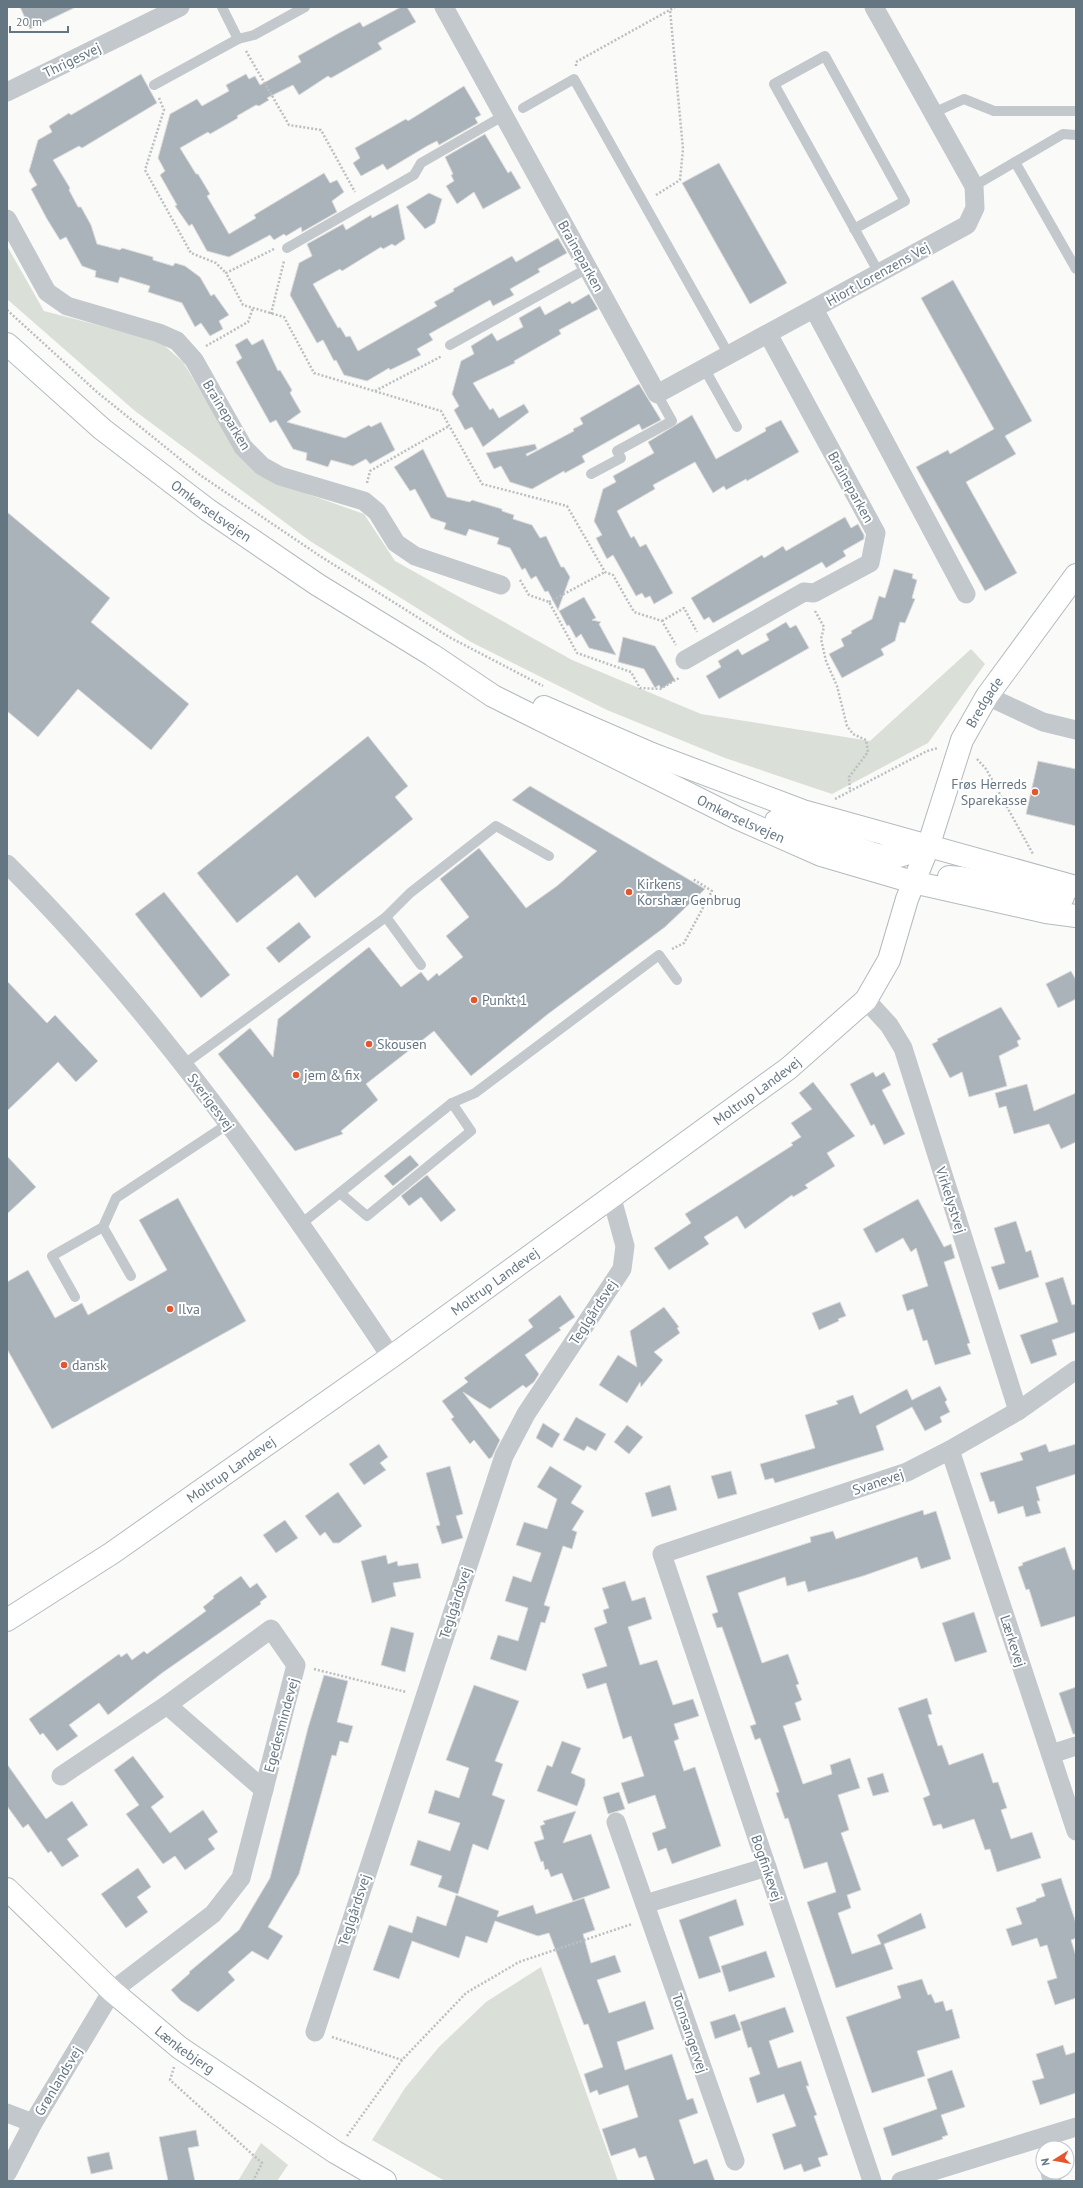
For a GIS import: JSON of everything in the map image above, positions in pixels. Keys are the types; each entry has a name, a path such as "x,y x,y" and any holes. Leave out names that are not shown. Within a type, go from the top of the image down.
{"main road":[{"name":"Omkørselsvejen","path":"7,344 102,429 208,510 318,585 432,655 493,696 724,811 821,855 913,882 1046,912 1076,916"},
{"name":"Bredgade","path":"913,882 928,847 962,740 987,696 1076,575"},
{"name":"Omkørselsvejen","path":"432,655 542,707 652,754 798,809 928,847 1076,887"},
{"path":"724,811 767,819 878,855 899,856 928,847"},
{"path":"913,882 935,877 961,878 1076,900"},
{"name":"Moltrup Landevej","path":"7,1620 112,1554 391,1357 612,1195 789,1068 866,1000 889,960 913,882"},
{"name":"Lænkebjerg","path":"7,1889 112,1991 180,2048 335,2152 385,2181"}],"street":[{"name":"Thrigesvej","path":"7,92 180,7"},
{"name":"Braineparken","path":"444,7 657,394"},
{"name":"Hiort Lorenzens Vej","path":"874,7 974,186 975,208 967,225 814,309 966,594"},
{"name":"Braineparken","path":"7,219 47,292 67,306 159,333 177,341 194,360 243,447 262,466 280,476 364,501 377,512 396,543 415,556 501,585"},
{"path":"657,394 814,309"},
{"name":"Braineparken","path":"685,660 804,592 814,593 870,563 876,533 768,334"},
{"path":"987,696 1043,722 1076,730"},
{"name":"Sverigesvej","path":"7,864 114,981 183,1065 302,1224 391,1357"},
{"name":"Virkelystvej","path":"866,1000 889,1025 903,1048 1018,1411"},
{"name":"Teglgårdsvej","path":"315,2032 504,1456 526,1414 622,1269 625,1246 612,1195"},
{"name":"Svanevej","path":"662,1554 906,1472 950,1450 1018,1411 1076,1370"},
{"name":"Lærkevej","path":"950,1450 1076,1831"},
{"name":"Bogfinkevej","path":"662,1554 872,2181"},
{"name":"Egedesmindevej","path":"61,1776 167,1705 271,1629 296,1665 241,1878 213,1914 112,1991"},
{"name":"Egedesmindevej","path":"167,1705 264,1790"},
{"path":"1051,1754 1076,1746"},
{"name":"Tornsangervej","path":"616,1822 735,2161"},
{"path":"647,1911 767,1866"},
{"name":"Grønlandsvej","path":"7,2173 33,2123 112,1991"},
{"path":"7,2113 33,2123"},
{"path":"1052,2140 1076,2127"},
{"path":"901,2181 1035,2148"}],"lane":[{"path":"222,7 238,39"},
{"path":"154,85 238,39 254,35 305,7"},
{"path":"854,229 905,201 825,56 774,84 854,229 879,274"},
{"path":"524,108 574,79 729,355"},
{"path":"933,113 964,99 994,111 1076,111"},
{"path":"287,248 414,175 421,163 503,116"},
{"path":"974,186 1063,134 1076,135"},
{"path":"1015,162 1076,269"},
{"path":"450,345 588,268"},
{"path":"704,368 737,428"},
{"path":"591,474 621,458 617,451 672,422 657,394"},
{"path":"183,1065 386,917 410,893 496,826 549,856"},
{"path":"386,917 421,965"},
{"path":"302,1224 452,1102 475,1093 659,955 677,980"},
{"path":"340,1192 367,1216 471,1131 452,1102"},
{"path":"75,1297 52,1256 103,1227 116,1198 228,1124"},
{"path":"103,1227 131,1276"}],"path":[{"path":"574,79 576,62 675,7"},
{"path":"643,202 680,180 683,149 670,10"},
{"path":"238,39 255,64 289,125 321,130 362,205"},
{"path":"154,85 164,110 145,170 191,253 216,263 226,273 243,305 284,318 314,373 442,411 482,484 567,506 604,572 613,575 634,612 662,621 685,660 687,671 660,689 640,688 631,672 577,653 550,602 529,595 518,577 501,585"},
{"path":"226,273 272,249 287,248 272,314"},
{"path":"194,360 204,347 248,322 253,308"},
{"path":"7,310 97,392 200,475 320,556 449,637 545,687"},
{"path":"375,392 443,355 450,345"},
{"path":"364,501 370,471 450,426"},
{"path":"550,602 604,572"},
{"path":"804,592 824,627 821,639 826,661 837,686 847,726 853,734 866,740 868,752 849,777 850,791"},
{"path":"662,621 684,608 706,648"},
{"path":"838,803 830,801 927,751 962,740 986,770 1035,858 1028,856"},
{"path":"659,955 684,944 712,890 693,879"},
{"path":"296,1665 424,1697"},
{"path":"335,2152 402,2060 466,1993 519,1962 647,1911"},
{"path":"315,2032 402,2060"},
{"path":"180,2048 170,2080 262,2164 253,2181"}],"shaded area":[{"path":"7,246 44,311 159,341 183,362 239,455 271,481 364,514 395,561 572,660 701,714 870,741 971,649 985,664 928,743 832,794 725,758 607,710 471,642 310,541 135,411 7,299"},
{"path":"541,1967 618,2181 445,2181 372,2140 405,2088 439,2047 486,2002"},
{"path":"261,2143 288,2165 277,2181 238,2181"}],"building":[{"path":"20,7 76,7 30,29"},
{"path":"401,7 407,7 416,22 378,43 382,49 331,78 328,76 299,95 293,85 267,98 269,100 259,106 256,105 237,116 238,118 210,134 208,132 180,148 210,194 207,196 229,234 256,218 254,215 324,173 330,183 337,180 344,192 332,201 337,212 302,232 301,227 286,236 284,234 274,240 270,235 229,257 207,251 192,224 189,226 175,206 177,205 160,175 165,171 158,158 170,114 197,99 202,106 229,91 226,85 246,74 249,79 255,76 260,85 301,62 298,56 339,33 360,22 363,27"},
{"path":"141,74 157,103 82,148 79,146 53,160 70,188 69,190 78,207 81,207 91,225 97,244 120,250 122,248 153,257 153,260 173,266 175,263 185,266 200,277 211,296 214,294 229,315 219,321 223,329 210,336 201,323 195,327 182,303 148,292 150,286 120,277 118,283 95,277 96,271 82,266 66,237 60,240 31,189 37,185 29,171 38,140 52,132 49,126 69,113 71,115"},
{"path":"464,86 481,115 475,118 478,123 439,145 437,141 427,146 387,170 383,164 361,176 353,163 360,158 355,148 406,119 408,121"},
{"path":"485,134 508,173 511,171 521,188 483,209 474,192 457,204 446,186 454,181 451,175 453,174 445,157"},
{"path":"719,163 787,283 750,304 682,183"},
{"path":"429,193 442,199 435,223 425,229 406,207"},
{"path":"398,204 405,239 395,246 392,244 383,249 381,247 342,271 340,269 313,284 338,328 340,327 346,337 350,336 358,351 437,306 434,302 454,291 453,289 512,256 516,262 558,238 567,253 538,269 540,272 510,289 514,295 493,306 490,300 429,334 433,340 417,349 421,355 390,370 389,368 367,381 344,375 336,360 334,361 323,340 317,343 290,295 299,263 312,256 307,244 343,224 346,230 371,215 372,218"},
{"path":"953,280 1032,421 1005,436 1016,454 966,482 1017,573 985,591 916,467 948,450 950,454 994,429 921,298"},
{"path":"589,294 598,309 559,330 561,334 514,361 515,363 473,383 490,410 493,408 499,418 524,404 529,412 483,447 472,427 465,430 454,410 459,406 452,394 461,361 474,354 471,346 492,333 497,341 523,327 519,318 540,306 545,315 570,301 572,304"},
{"path":"247,338 252,345 263,339 278,371 280,370 292,390 290,393 301,412 287,422 345,438 369,425 371,427 381,422 395,450 370,464 366,459 353,466 331,460 328,467 306,460 307,453 293,449 276,420 270,423 236,362 242,358 235,345"},
{"path":"639,384 661,420 642,430 639,424 582,456 585,462 565,473 564,471 532,489 510,482 501,466 494,469 486,453 535,444 537,449 526,454 527,456 574,431 573,429 583,424 580,418"},
{"path":"692,415 716,459 766,431 765,428 781,420 799,452 747,481 746,479 726,490 724,486 713,493 695,462 653,485 655,489 617,511 631,538 634,536 640,547 646,544 673,593 654,604 650,596 645,598 642,593 636,596 613,555 607,559 596,538 602,535 594,521 603,489 616,482 613,476 654,453 648,442"},
{"path":"423,449 447,497 470,502 472,500 502,509 502,511 514,515 513,519 532,525 540,538 546,536 561,567 564,567 570,577 558,610 548,591 545,592 536,576 531,579 525,568 522,570 510,548 497,544 499,538 469,529 466,536 444,529 446,523 431,518 415,489 410,491 394,467"},
{"path":"7,512 110,598 91,622 189,704 151,750 78,689 38,737 7,711"},
{"path":"845,517 851,528 858,524 864,535 864,539 843,551 846,556 826,568 822,562 713,623 709,617 704,620 691,598 762,555 764,558 783,546 786,551"},
{"path":"894,569 913,574 912,578 917,580 912,598 915,599 905,623 900,622 895,641 881,649 884,655 842,678 829,654 844,646 841,639 852,633 851,631 872,619 879,596 885,598"},
{"path":"584,597 596,618 592,620 601,622 599,624 616,655 589,648 581,634 576,638 569,625 567,626 559,611"},
{"path":"786,622 790,628 796,625 809,648 719,699 706,676 721,667 718,661 738,649 742,655 769,640 766,634"},
{"path":"623,637 655,646 675,680 661,689 659,685 655,688 644,669 618,662"},
{"path":"368,736 408,786 395,797 413,819 315,898 297,875 237,923 197,873"},
{"path":"1038,761 1076,769 1076,826 1026,814"},
{"path":"530,786 705,889 665,927 548,1014 471,1076 434,1031 366,1084 378,1100 341,1131 343,1134 295,1151 218,1054 250,1028 273,1057 278,1019 369,947 401,987 421,972 428,981 437,973 439,976 463,957 446,936 469,917 440,879 479,848 526,908 557,886 597,851 512,800"},
{"path":"164,892 230,975 201,998 135,914"},
{"path":"299,922 311,937 279,963 266,948"},
{"path":"1071,971 1076,980 1076,999 1058,1008 1046,984"},
{"path":"7,981 47,1023 55,1015 98,1061 76,1082 58,1062 7,1111"},
{"path":"1001,1007 1021,1039 1017,1041 1019,1046 999,1056 1007,1086 969,1097 962,1072 950,1078 932,1044 938,1041 937,1039"},
{"path":"873,1072 876,1077 884,1072 891,1085 882,1090 905,1134 884,1145 874,1124 871,1126 850,1084"},
{"path":"813,1082 855,1136 827,1153 835,1166 805,1185 808,1188 793,1197 792,1195 745,1229 737,1216 704,1237 709,1244 669,1270 654,1248 691,1223 685,1214 793,1145 791,1143 801,1137 791,1123 812,1109 799,1093"},
{"path":"1027,1084 1034,1111 1076,1093 1076,1142 1061,1149 1049,1124 1014,1134 1006,1106 999,1108 995,1093"},
{"path":"410,1155 419,1165 393,1186 384,1176"},
{"path":"7,1156 36,1187 7,1214"},
{"path":"427,1175 456,1210 441,1222 421,1197 409,1206 401,1196"},
{"path":"178,1198 246,1321 52,1429 7,1349 7,1282 28,1270 55,1318 82,1303 88,1315 167,1270 139,1220"},
{"path":"918,1199 944,1247 951,1244 955,1258 944,1262 970,1343 967,1344 971,1354 935,1365 927,1340 923,1341 913,1309 907,1311 902,1295 928,1286 916,1248 911,1252 903,1238 876,1253 863,1229"},
{"path":"1016,1221 1026,1252 1031,1250 1039,1277 999,1290 991,1267 1005,1263 994,1228"},
{"path":"1063,1277 1072,1305 1076,1304 1076,1332 1052,1340 1057,1355 1031,1364 1020,1335 1058,1322 1045,1283"},
{"path":"560,1295 575,1317 559,1328 561,1330 525,1355 539,1374 534,1382 526,1388 523,1385 490,1409 463,1392 500,1440 492,1457 489,1459 474,1440 470,1444 451,1419 454,1417 442,1401 468,1382 464,1378 533,1327 528,1320"},
{"path":"840,1302 846,1316 838,1319 839,1321 819,1330 812,1313"},
{"path":"664,1307 679,1327 677,1328 680,1333 654,1352 663,1360 641,1387 640,1382 627,1403 599,1385 618,1355 637,1367 630,1331"},
{"path":"940,1386 947,1400 945,1402 950,1412 940,1417 942,1422 925,1431 912,1407 876,1426 884,1450 775,1483 773,1478 765,1480 760,1464 815,1448 805,1415 838,1404 836,1401 853,1395 860,1414 907,1389 912,1400"},
{"path":"576,1417 606,1434 596,1451 587,1446 584,1451 563,1440"},
{"path":"543,1423 560,1434 552,1448 536,1438"},
{"path":"627,1425 643,1437 629,1454 614,1442"},
{"path":"379,1444 388,1457 380,1463 386,1470 364,1485 349,1464"},
{"path":"1046,1444 1049,1452 1076,1444 1076,1474 1036,1487 1040,1501 1037,1501 1041,1513 1026,1517 1023,1506 998,1514 994,1501 990,1502 980,1473 1023,1460 1020,1453"},
{"path":"450,1466 463,1514 456,1516 463,1538 442,1544 436,1526 440,1525 426,1473"},
{"path":"550,1466 582,1486 571,1503 584,1511 572,1530 577,1532 572,1549 563,1546 544,1605 550,1607 545,1623 541,1622 526,1671 490,1659 498,1635 518,1641 528,1608 505,1601 513,1576 531,1582 541,1553 516,1545 524,1522 547,1529 557,1499 537,1487"},
{"path":"731,1471 737,1494 718,1499 711,1476"},
{"path":"670,1485 677,1510 652,1517 645,1493"},
{"path":"338,1492 362,1526 339,1543 333,1543 325,1532 320,1536 305,1516"},
{"path":"923,1510 924,1515 936,1511 951,1559 921,1569 917,1557 863,1576 808,1592 805,1581 787,1586 785,1577 738,1593 762,1663 788,1654 799,1684 796,1685 802,1700 795,1703 801,1720 783,1726 803,1784 832,1774 830,1765 850,1758 860,1788 838,1795 849,1830 841,1833 861,1890 847,1895 851,1908 838,1913 852,1954 881,1944 877,1935 921,1913 926,1928 884,1944 893,1969 836,1988 807,1902 836,1892 827,1862 804,1869 788,1818 785,1819 776,1793 779,1792 760,1738 755,1740 750,1726 756,1724 722,1627 717,1628 712,1614 718,1612 706,1576 811,1542 810,1537 833,1531 836,1539"},
{"path":"285,1520 298,1538 276,1553 263,1535"},
{"path":"1065,1547 1073,1570 1076,1569 1076,1616 1041,1627 1029,1589 1026,1590 1018,1567 1023,1565 1022,1563"},
{"path":"386,1555 388,1564 397,1561 398,1566 418,1563 421,1578 393,1583 396,1596 372,1603 361,1561"},
{"path":"241,1576 250,1588 257,1583 267,1597 260,1602 261,1604 162,1673 108,1715 99,1703 69,1725 78,1736 57,1751 43,1733 40,1735 29,1719 119,1654 121,1657 127,1653 132,1660 144,1651 147,1654 206,1611 203,1607 214,1598 213,1596"},
{"path":"625,1581 632,1601 645,1597 652,1619 628,1627 640,1665 657,1660 673,1705 693,1699 699,1716 674,1724 679,1739 674,1741 684,1771 695,1767 721,1846 672,1864 666,1848 658,1851 652,1833 666,1828 655,1795 628,1804 621,1783 644,1776 631,1736 623,1739 606,1683 587,1689 582,1674 607,1666 594,1628 607,1623 603,1610 609,1608 602,1588"},
{"path":"974,1612 987,1652 955,1662 942,1623"},
{"path":"391,1627 414,1633 405,1672 381,1665"},
{"path":"324,1675 348,1681 337,1722 353,1726 348,1743 340,1741 336,1756 332,1755 299,1874 268,1927 283,1936 268,1960 252,1951 228,1972 235,1980 198,2012 181,2001 171,1990 190,1973 189,1972 239,1930 270,1878 308,1728"},
{"path":"474,1685 519,1701 495,1761 503,1764 492,1795 505,1800 488,1850 473,1844 458,1894 438,1887 442,1876 410,1865 418,1840 450,1851 460,1823 428,1813 435,1790 459,1798 469,1768 446,1760"},
{"path":"1076,1687 1076,1734 1073,1734 1059,1693"},
{"path":"927,1698 932,1714 928,1715 938,1746 942,1745 949,1765 983,1753 993,1783 998,1782 1007,1808 1001,1810 1011,1839 1032,1832 1041,1858 997,1872 990,1849 985,1850 974,1819 943,1829 941,1824 933,1826 923,1798 930,1795 898,1708"},
{"path":"562,1741 581,1748 571,1773 585,1779 585,1785 577,1806 537,1791 547,1765 552,1767"},
{"path":"133,1756 164,1797 151,1807 170,1833 203,1810 218,1832 208,1839 215,1849 185,1870 175,1856 163,1864 126,1814 139,1805 114,1770"},
{"path":"7,1764 46,1819 72,1801 88,1825 67,1839 79,1856 62,1867 51,1851 48,1853 28,1824 23,1828 7,1806"},
{"path":"883,1773 889,1792 873,1796 867,1778"},
{"path":"619,1792 625,1809 608,1814 603,1797"},
{"path":"576,1811 563,1843 591,1834 610,1888 573,1901 562,1873 551,1877 548,1869 545,1870 543,1861 541,1862 534,1842 544,1839 540,1826 545,1824 543,1821"},
{"path":"138,1868 151,1887 137,1897 148,1912 126,1928 101,1894"},
{"path":"1061,1878 1076,1923 1076,1938 1071,1940 1076,1956 1076,1998 1055,2005 1047,1981 1057,1978 1047,1945 1040,1947 1037,1938 1012,1946 1006,1929 1022,1924 1016,1908 1045,1896 1041,1884"},
{"path":"456,1895 499,1911 497,1917 533,1905 536,1914 584,1898 595,1930 583,1934 591,1963 615,1955 621,1972 597,1980 609,2013 645,2001 654,2029 617,2042 625,2070 672,2054 687,2100 693,2098 698,2113 679,2120 694,2164 707,2159 715,2181 655,2181 646,2156 639,2158 635,2148 611,2156 602,2129 638,2117 628,2085 599,2095 597,2090 590,2093 584,2074 603,2067 588,2024 584,2025 549,1933 538,1936 495,1921 487,1943 466,1936 459,1958 412,1941 399,1979 373,1970 389,1925 412,1933 417,1916 446,1926"},
{"path":"736,1899 744,1925 709,1937 721,1972 699,1979 679,1920"},
{"path":"766,1951 775,1977 729,1992 721,1966"},
{"path":"922,1979 928,1995 931,1994 935,2003 943,2001 946,2011 952,2009 960,2038 917,2051 925,2076 872,2093 846,2017 901,1998 897,1986"},
{"path":"785,2007 794,2032 769,2041 778,2068 801,2061 809,2086 806,2086 817,2115 814,2116 828,2155 818,2158 821,2166 804,2172 801,2164 784,2170 772,2134 796,2126 784,2094 757,2103 749,2078 760,2074 751,2047 748,2048 740,2022"},
{"path":"735,2014 741,2030 715,2039 710,2022"},
{"path":"1063,2045 1066,2055 1076,2052 1076,2093 1040,2105 1032,2081 1044,2078 1036,2054"},
{"path":"952,2070 965,2107 941,2115 948,2135 942,2137 943,2139 892,2156 883,2128 937,2109 927,2079"},
{"path":"196,2130 199,2146 188,2148 195,2181 168,2181 159,2137"},
{"path":"109,2152 113,2169 91,2174 87,2157"}],"place":[{"name":"Frøs Herreds Sparekasse","path":"1035,792"},
{"name":"Kirkens Korshær Genbrug","path":"629,892"},
{"name":"Punkt 1","path":"474,1000"},
{"name":"Skousen","path":"369,1044"},
{"name":"jem & fix","path":"296,1075"},
{"name":"Ilva","path":"170,1309"},
{"name":"dansk","path":"64,1365"}]}
